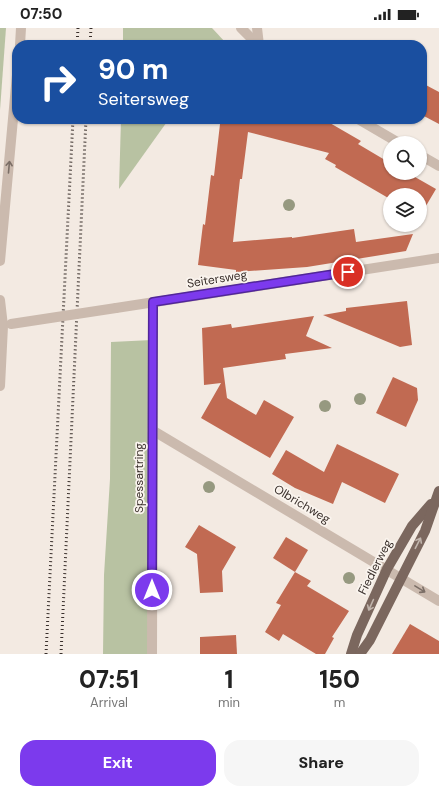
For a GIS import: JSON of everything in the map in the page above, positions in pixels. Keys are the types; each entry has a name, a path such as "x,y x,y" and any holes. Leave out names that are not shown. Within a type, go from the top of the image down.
{"main road":[{"name":"Fiedlerweg","path":"351,654 357,635 387,569 412,526 438,497"},
{"name":"Fiedlerweg","path":"360,654 370,640 424,531 438,497"}],"street":[{"path":"20,40 21,28"},
{"path":"241,28 254,40"},
{"path":"257,28 258,40"},
{"path":"0,261 13,124"},
{"path":"367,124 387,136"},
{"path":"427,159 439,166"},
{"name":"Seitersweg","path":"5,325 439,258"},
{"path":"0,300 5,325 0,386"},
{"name":"Spessartring","path":"152,654 153,302"},
{"name":"Olbrichweg","path":"152,430 439,601"}],"green space":[{"path":"0,28 6,28 0,110"},
{"path":"123,28 212,28 223,40 123,40"},
{"path":"121,124 165,124 119,189"},
{"path":"152,340 152,654 103,654 104,575 110,479 111,342"}],"building":[{"path":"427,86 439,92 439,124 427,118"},
{"path":"220,124 332,124 361,141 358,144 383,159 383,180 420,180 436,189 427,204 427,188 383,188 383,195 335,167 336,165 325,159 329,153 248,132 242,179 240,179 233,242 292,238 354,229 356,242 413,234 406,251 307,267 236,272 236,270 198,265 203,224 205,225 211,175 214,176"},
{"path":"407,301 412,345 400,347 323,315 346,311 346,308"},
{"path":"314,316 306,336 332,348 285,354 286,359 223,368 227,398 256,415 264,400 294,417 270,458 201,418 221,383 204,385 202,328 231,324 232,328"},
{"path":"393,377 417,388 418,400 406,427 376,413"},
{"path":"337,444 399,474 385,503 342,482 333,504 295,488 272,474 286,450 324,472"},
{"path":"199,525 236,547 222,571 223,592 200,593 197,554 185,547"},
{"path":"286,537 308,550 295,572 273,558"},
{"path":"295,572 311,581 307,586 349,611 332,637 334,638 325,654 316,654 283,634 279,641 265,632 281,605 276,603"},
{"path":"410,624 439,641 439,654 392,654"},
{"path":"236,635 237,654 200,654 200,637"}],"railway":[{"path":"77,40 78,28"},
{"path":"90,40 91,28"},
{"path":"46,654 73,124"},
{"path":"61,654 86,124"}],"route":[{"path":"152,590 153,302 348,272"}]}
